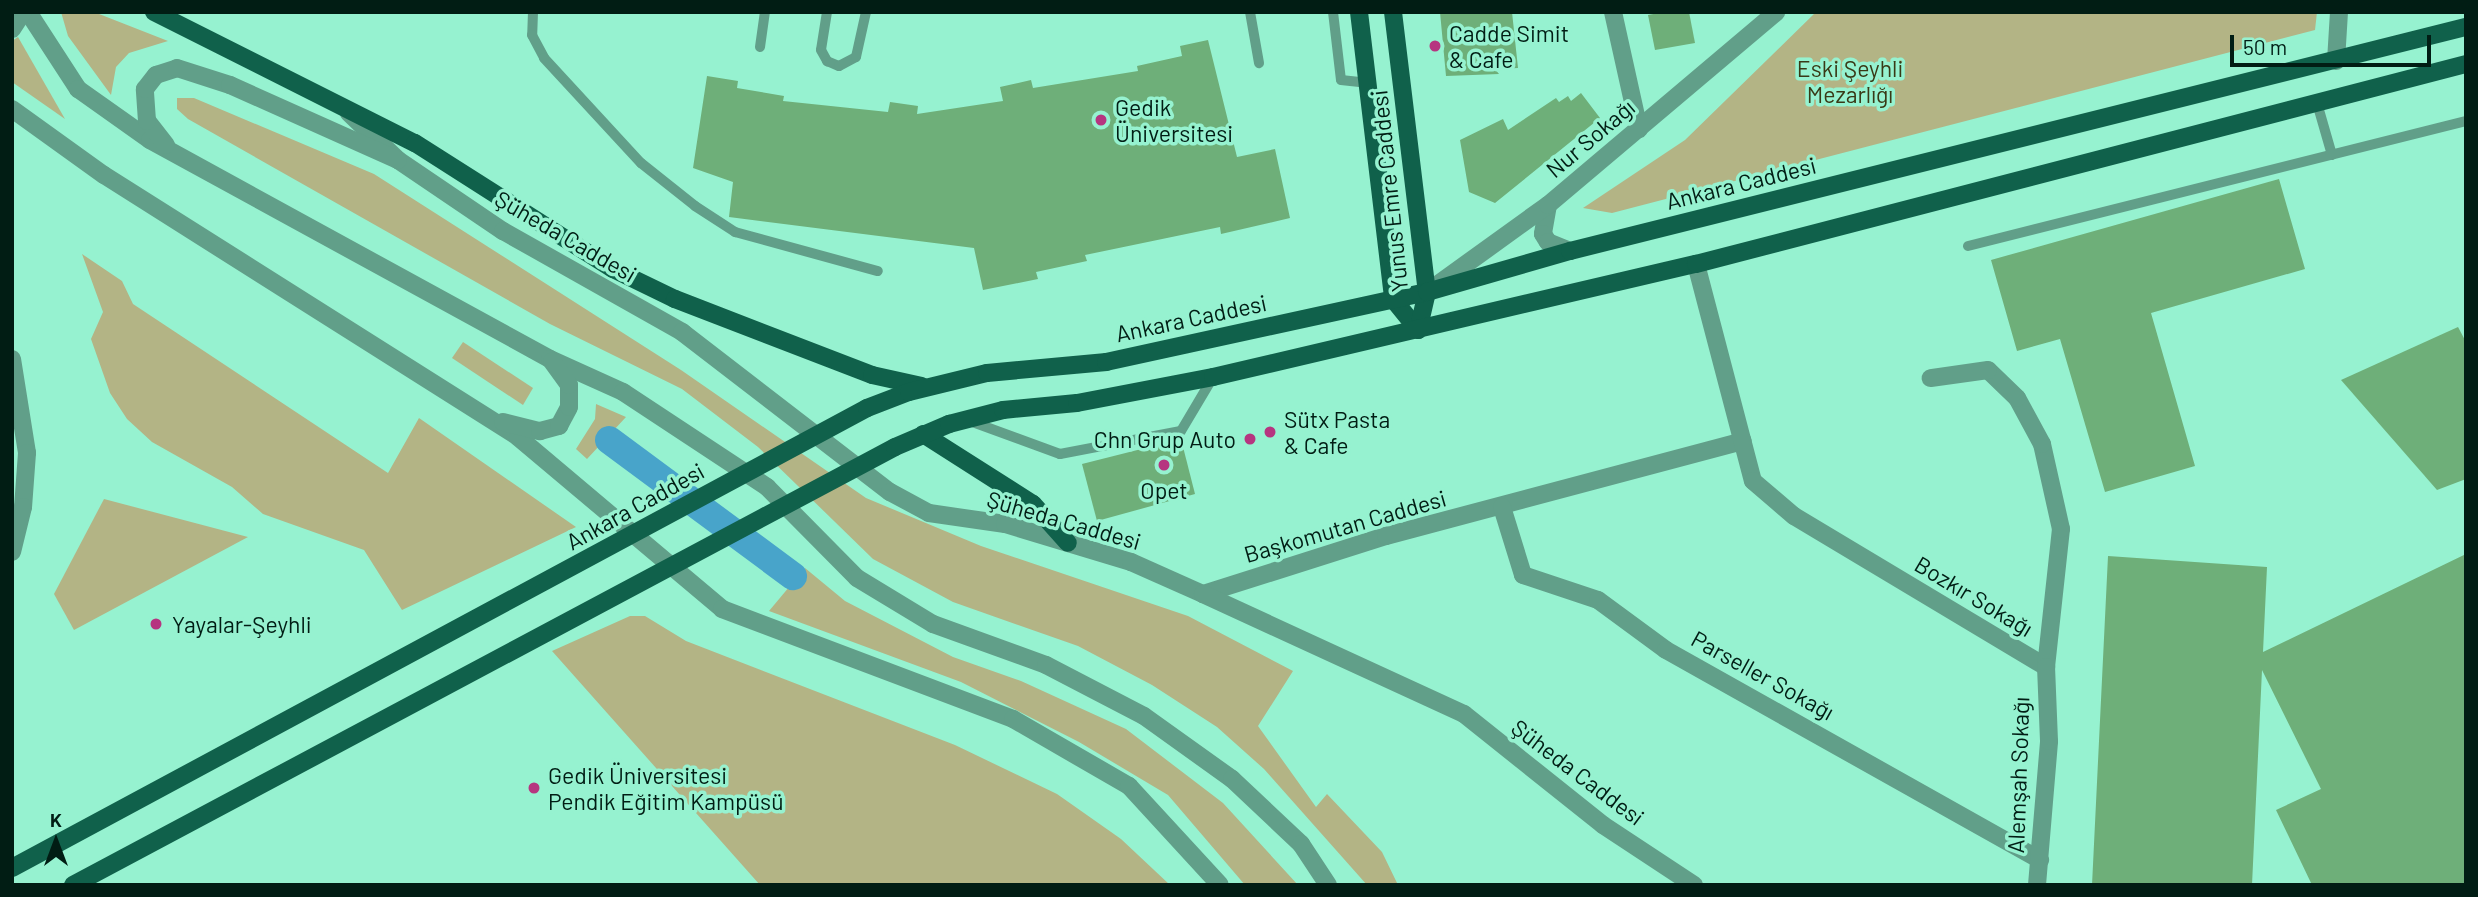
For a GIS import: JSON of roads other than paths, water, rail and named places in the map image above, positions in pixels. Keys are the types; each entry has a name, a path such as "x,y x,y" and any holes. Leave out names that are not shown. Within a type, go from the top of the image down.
{"main road":[{"path":"154,12 415,143 613,269 663,293 872,376 926,387"},
{"name":"Yunus Emre Caddesi","path":"1359,12 1393,299 1418,330"},
{"name":"Yunus Emre Caddesi","path":"1393,12 1427,292 1418,330"},
{"name":"Ankara Caddesi","path":"12,868 867,408 926,387 986,373 1106,362 1427,292 1570,251 2466,27"},
{"path":"72,885 895,447 965,419 1213,377 1418,330 1696,264 2466,64"},
{"path":"923,434 1033,504 1068,543"}],"street":[{"path":"12,29 26,12 78,89 172,153 550,359 623,392 767,487 857,578 922,618 1046,665 1144,716 1232,779 1301,844 1328,885"},
{"path":"1613,12 1639,129"},
{"name":"Nur Sokağı","path":"1427,292 1548,205 1776,12"},
{"path":"2336,61 2339,12"},
{"path":"172,153 148,121 143,106 145,89 156,75 177,68 230,85 398,160"},
{"name":"Şüheda Caddesi","path":"339,103 398,160 503,231 682,332 766,392 890,492 929,513 1005,524 1131,562 1464,714 1603,825 1694,885"},
{"path":"12,109 104,175 489,419 722,609 1013,719 1129,786 1220,885"},
{"path":"1548,205 1543,234 1548,242 1570,251"},
{"name":"Bozkır Sokağı","path":"1696,264 1753,481 1794,516 2046,667 2061,529 2042,444 2017,398 1988,370 1931,378"},
{"path":"489,419 540,431 559,426 569,407 569,385 550,359"},
{"path":"12,552 23,507 27,453 15,368"},
{"name":"Başkomutan Caddesi","path":"1203,594 1386,536 1743,441"},
{"name":"Parseller Sokağı","path":"1502,507 1523,575 1598,600 1666,650 2040,860"},
{"name":"Alemşah Sokağı","path":"2037,885 2049,741 2046,667"}],"lane":[{"path":"533,12 532,35 544,58 641,163 695,206 735,232 878,271"},
{"path":"760,47 765,12"},
{"path":"827,12 821,50 827,61 839,66 856,57 866,12"},
{"path":"1250,12 1259,63"},
{"path":"1333,12 1341,80 1369,83"},
{"path":"2317,103 2332,155"},
{"path":"1968,247 2466,121"},
{"path":"965,419 1060,454 1181,431 1213,377"}],"waterway":[{"path":"609,440 793,576"}],"place":[{"name":"Cadde Simit & Cafe","path":"1435,46"},
{"name":"Gedik Üniversitesi","path":"1101,120"},
{"name":"Sütx Pasta & Cafe","path":"1270,432"},
{"name":"Chn Grup Auto","path":"1250,439"},
{"name":"Opet","path":"1164,465"},
{"name":"Yayalar-Şeyhli","path":"156,624"},
{"name":"Gedik Üniversitesi Pendik Eğitim Kampüsü","path":"534,788"}],"park label":[{"name":"Eski Şeyhli Mezarlığı","path":"1850,81"}]}
